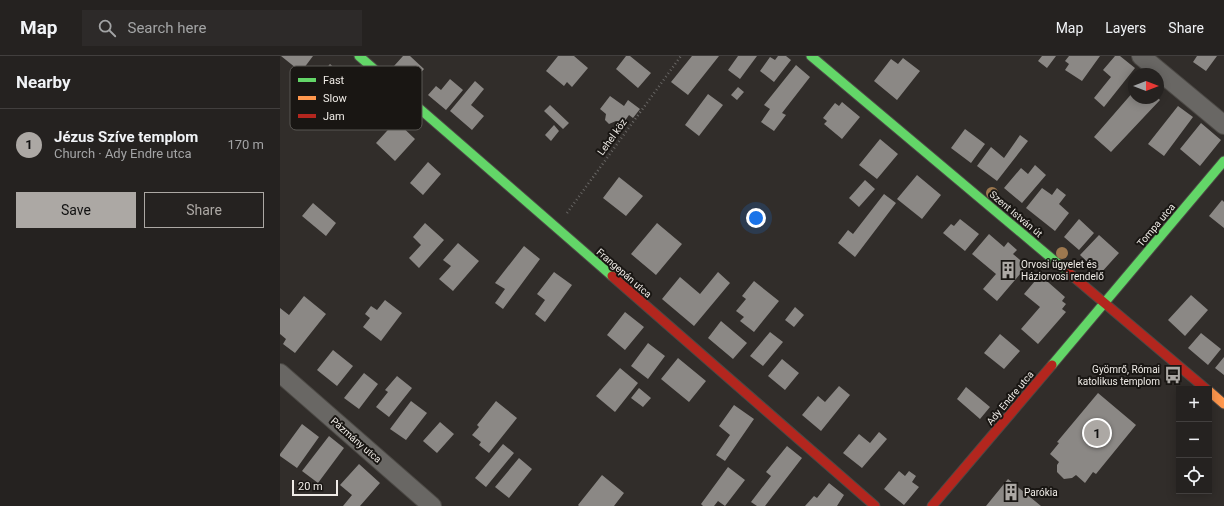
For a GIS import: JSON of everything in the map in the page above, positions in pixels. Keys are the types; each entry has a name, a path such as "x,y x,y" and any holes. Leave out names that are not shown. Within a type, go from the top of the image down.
{"street":[{"name":"Frangepán utca","path":"359,56 370,66"},
{"name":"Szent István út","path":"811,56 1202,386"},
{"path":"1142,56 1224,125"},
{"name":"Frangepán utca","path":"422,111 875,506"},
{"name":"Tompa utca","path":"1104,304 1224,161"},
{"name":"Ady Endre utca","path":"932,506 1104,304"},
{"name":"Pázmány utca","path":"280,373 432,506"},
{"path":"1212,394 1224,404"}],"path":[{"name":"Lehel köz","path":"556,228 681,56"}],"building":[{"path":"281,56 313,56 306,66 294,66"},
{"path":"403,56 410,56 421,66 394,66"},
{"path":"558,56 574,56 588,68 572,87 567,82 564,86 546,71"},
{"path":"626,56 630,56 651,73 638,88 616,69"},
{"path":"692,56 719,56 688,95 671,82"},
{"path":"738,56 757,56 740,79 728,70"},
{"path":"778,56 786,56 791,60 774,82 760,71 770,57 775,60"},
{"path":"1042,56 1056,56 1047,68 1038,61"},
{"path":"1069,56 1100,56 1082,81 1065,70 1069,64 1065,61"},
{"path":"1115,56 1120,56 1135,68 1128,68 1128,77 1104,107 1094,98 1111,77 1103,70"},
{"path":"1197,56 1217,56 1206,71 1193,62"},
{"path":"903,58 920,71 897,100 874,81 891,59 898,64"},
{"path":"796,65 810,77 782,113 786,115 774,131 761,122 770,109 764,105"},
{"path":"450,79 463,90 446,110 428,95 436,86 441,90"},
{"path":"475,81 484,89 471,105 484,116 472,130 450,111"},
{"path":"738,87 744,92 737,100 731,95"},
{"path":"708,94 723,105 699,136 685,125"},
{"path":"610,96 624,106 628,100 640,109 633,118 629,115 622,125 616,121 609,124 605,120 606,114 600,109"},
{"path":"1128,98 1128,104 1156,104 1111,152 1094,137"},
{"path":"842,102 860,117 842,139 824,124 827,121 823,118 835,103 839,106"},
{"path":"550,105 569,123 563,129 544,111"},
{"path":"1178,106 1193,117 1164,156 1148,144"},
{"path":"1201,123 1221,140 1200,166 1180,149"},
{"path":"554,125 559,131 551,141 545,135"},
{"path":"965,129 985,144 971,163 951,148"},
{"path":"388,130 406,130 415,139 395,161 376,143"},
{"path":"1020,135 1028,141 997,181 977,166 991,147 1004,158"},
{"path":"880,139 898,154 877,179 859,165"},
{"path":"428,162 441,174 423,195 410,183"},
{"path":"1035,165 1046,175 1022,203 1004,188 1021,168 1028,174"},
{"path":"917,175 941,195 922,219 897,199"},
{"path":"619,177 643,196 626,216 603,198"},
{"path":"865,180 875,189 859,207 849,198"},
{"path":"1042,188 1052,195 1057,188 1066,195 1059,204 1069,213 1055,231 1026,208"},
{"path":"884,194 896,203 855,257 838,243 848,230 853,234"},
{"path":"1222,200 1224,202 1224,228 1209,216"},
{"path":"313,203 336,223 326,236 302,216"},
{"path":"960,219 979,234 965,251 943,233 951,224 954,226"},
{"path":"1079,219 1094,233 1079,250 1064,237"},
{"path":"425,223 444,240 419,268 409,258 421,245 413,237"},
{"path":"657,223 682,244 656,275 631,254"},
{"name":"Orvosi ügyelet és Háziorvosi rendelő","path":"989,234 1004,247 1008,242 1017,250 1013,254 1027,266 997,301 983,289 996,274 972,254"},
{"path":"1099,235 1119,253 1100,274 1080,255"},
{"path":"458,243 479,261 453,291 439,279 451,266 443,260"},
{"path":"524,246 540,259 503,309 495,303 505,289 495,283"},
{"path":"554,272 572,285 545,322 535,314 545,300 537,294"},
{"path":"718,272 730,283 694,326 662,299 680,277 700,294"},
{"path":"1040,275 1065,297 1062,301 1066,304 1062,309 1066,312 1038,344 1021,329 1040,307 1024,294"},
{"path":"754,281 779,301 754,332 740,321 744,317 736,311 746,299 742,296"},
{"path":"1191,295 1208,310 1185,336 1168,320"},
{"path":"304,296 326,314 295,353 283,344 286,339 280,334 280,308 289,315"},
{"path":"385,300 402,313 381,341 363,327 370,318 365,314 371,306 377,310"},
{"path":"795,307 804,315 794,327 785,320"},
{"path":"625,312 644,327 625,350 607,335"},
{"path":"721,321 747,343 733,359 708,338"},
{"path":"770,332 783,342 763,366 750,356"},
{"path":"1201,333 1221,349 1208,365 1188,348"},
{"path":"1000,334 1020,351 1004,369 984,353"},
{"path":"648,343 665,356 648,379 631,366"},
{"path":"333,350 353,366 337,386 317,370"},
{"path":"1224,357 1224,375 1215,368"},
{"path":"678,358 706,381 689,402 661,379"},
{"path":"782,359 799,373 785,390 768,376"},
{"path":"620,368 638,383 615,412 596,396"},
{"path":"364,373 378,384 359,409 344,398"},
{"path":"397,376 412,388 389,417 376,407 388,392 385,390"},
{"path":"839,386 850,395 821,431 802,415 818,396 825,402"},
{"path":"966,387 990,407 980,419 957,399"},
{"path":"639,388 651,398 643,407 631,398"},
{"path":"1098,393 1136,425 1096,474 1093,472 1085,483 1076,475 1072,478 1064,479 1057,472 1057,465 1059,462 1050,454 1059,443 1057,442"},
{"path":"411,401 427,413 406,440 390,429"},
{"path":"496,401 517,418 489,453 479,445 481,442 472,435 479,427 477,425"},
{"path":"734,405 754,419 725,461 716,455 730,435 719,426"},
{"path":"440,422 454,434 437,453 423,441"},
{"path":"302,424 319,437 297,468 280,456 280,454"},
{"path":"879,432 887,439 862,468 843,453 859,434 870,443"},
{"path":"329,436 344,448 318,483 302,471"},
{"path":"503,444 514,453 486,487 475,478"},
{"path":"787,446 802,458 765,506 757,506 751,502 771,476 766,472"},
{"path":"519,458 532,469 509,498 495,487"},
{"path":"359,464 380,483 360,506 343,506 352,495 340,485"},
{"path":"728,467 745,480 725,506 718,501 714,506 703,506 701,504"},
{"path":"899,471 905,476 909,471 916,476 912,482 919,487 904,505 884,489"},
{"path":"602,475 624,493 614,506 579,506 578,505"},
{"name":"Parókia","path":"1008,479 1041,506 986,506"},
{"path":"829,483 844,495 837,506 805,506 814,496 817,498"}],"traffic: fast":[{"path":"359,56 370,66"},
{"path":"811,56 1069,273"},
{"path":"422,111 612,276"},
{"path":"1052,365 1224,161"}],"traffic: slow":[{"path":"1212,394 1224,404"}],"traffic: jam":[{"path":"1069,273 1202,386"},
{"path":"612,276 875,506"},
{"path":"932,506 1052,365"}],"place":[{"name":"Orvosi ügyelet és Háziorvosi rendelő","path":"1008,270"},
{"name":"Gyömrő, Római katolikus templom","path":"1173,375"},
{"name":"Jézus Szíve templom","path":"1097,433"},
{"name":"Parókia","path":"1011,492"}]}
